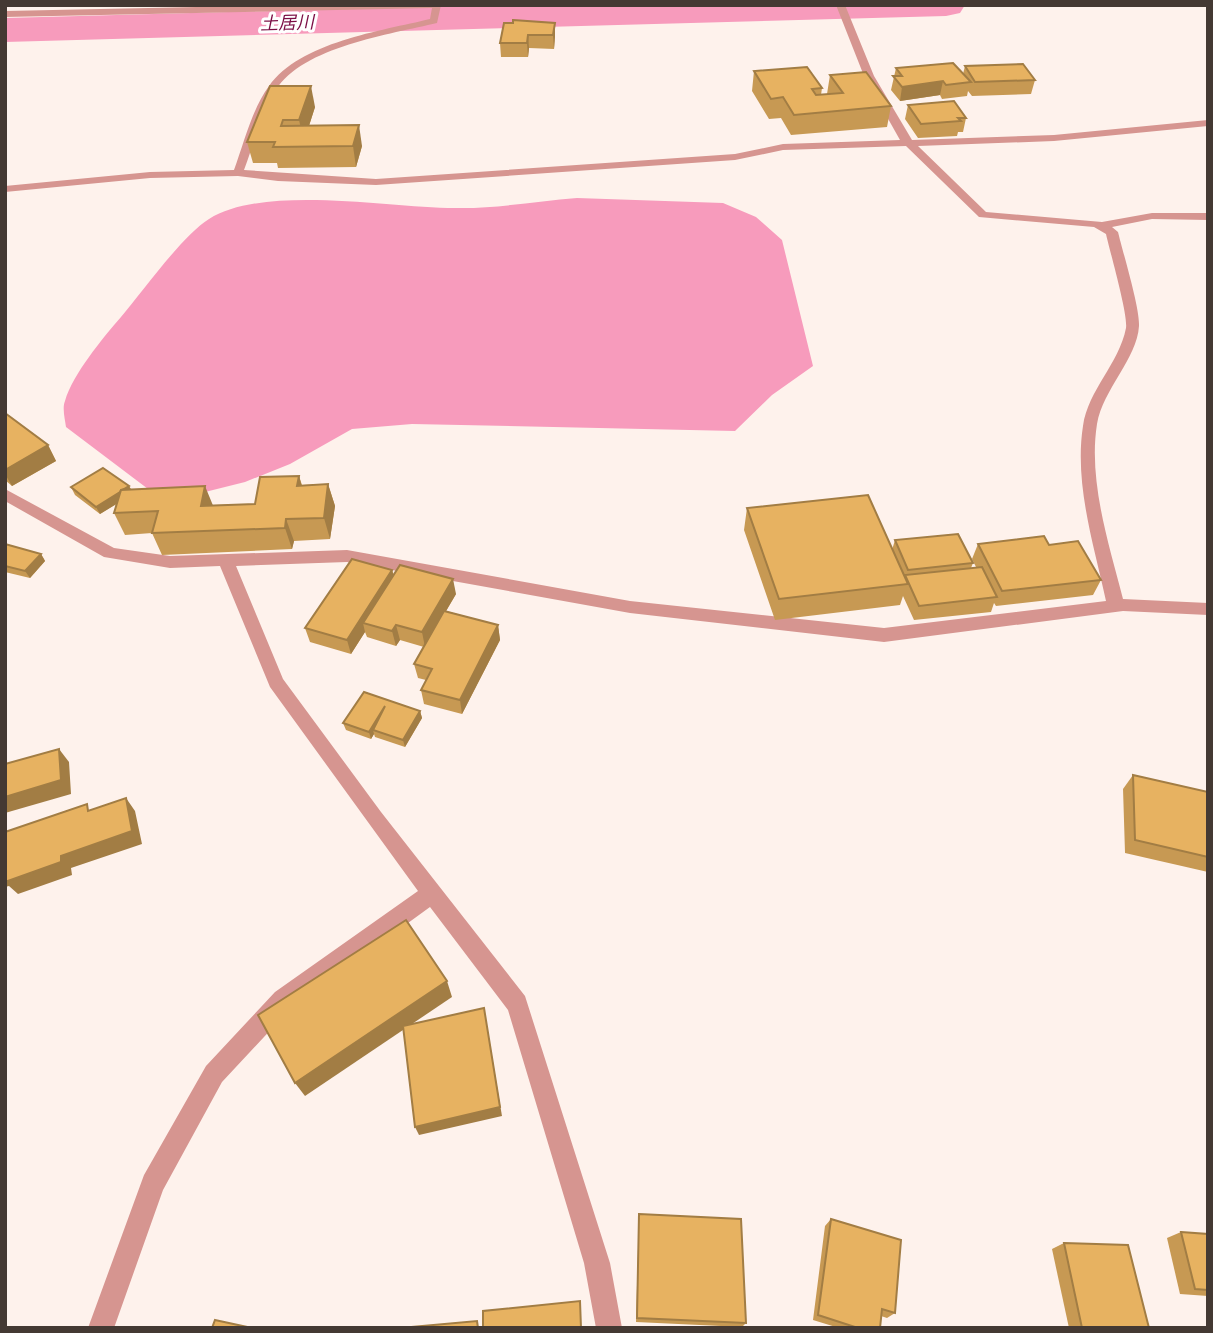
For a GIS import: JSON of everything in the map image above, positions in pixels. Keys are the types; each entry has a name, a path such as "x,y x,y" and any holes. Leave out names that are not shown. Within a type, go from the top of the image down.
{"street":[{"path":"5,14 121,8 435,10"},
{"path":"238,173 273,86 286,74 324,51 435,10"},
{"path":"842,10 869,76 910,144 983,215 1100,226 1152,216 1208,217"},
{"path":"5,189 150,176 238,173 278,178 376,182 736,157 796,146 856,142 910,144 1054,138 1208,123"},
{"path":"1100,226 1112,232 1133,326 1118,364 1095,405 1088,444 1093,498 1116,606"},
{"path":"5,494 110,552 170,562 347,556 630,607 884,635 1116,606 1208,609"},
{"path":"226,560 276,682 374,818 517,1004 597,1263 609,1328"},
{"path":"101,1328 153,1184 214,1074 283,1000 432,893"}],"shaded area":[{"path":"577,198 723,203 756,217 782,240 813,366 772,395 735,431 412,424 352,429 290,464 245,482 201,493 156,495 66,427 64,410 69,391 105,336 198,227 233,208 294,200 328,200 470,208"}],"building":[{"path":"513,20 555,23 553,35 528,35 527,43 500,43 504,23 513,23"},
{"path":"953,63 971,82 946,85 943,81 902,87 893,76 902,76 896,68"},
{"path":"1023,64 1035,80 975,82 965,66"},
{"path":"807,67 822,88 812,89 816,95 843,93 830,75 866,72 891,106 794,115 783,97 771,99 754,71"},
{"path":"270,86 311,86 299,120 283,120 281,126 359,125 353,146 273,147 275,142 247,142"},
{"path":"954,101 966,118 958,118 961,121 921,124 908,105"},
{"path":"5,413 48,445 5,470"},
{"path":"103,468 129,486 96,507 71,487"},
{"path":"299,476 297,486 328,484 324,518 286,519 285,528 152,533 158,511 114,513 121,490 205,486 201,506 255,504 260,477"},
{"path":"868,495 908,584 779,599 747,508"},
{"path":"958,534 973,563 908,570 895,540"},
{"path":"1044,536 1049,545 1078,541 1101,580 1002,591 978,544"},
{"path":"5,544 41,554 25,571 5,566"},
{"path":"352,559 392,570 347,640 305,628"},
{"path":"400,565 453,579 422,632 396,625 392,631 363,623"},
{"path":"982,567 997,597 919,606 905,575"},
{"path":"444,611 498,625 460,700 421,690 432,669 414,664"},
{"path":"364,692 420,711 403,740 373,730 385,706 369,732 343,723"},
{"path":"59,749 61,780 5,797 5,764"},
{"path":"1133,775 1208,792 1208,857 1135,840"},
{"path":"126,798 132,831 61,856 61,862 5,882 5,832 87,804 88,811"},
{"path":"406,920 447,981 295,1083 258,1015"},
{"path":"484,1008 500,1107 415,1127 403,1026"},
{"path":"639,1214 741,1219 746,1323 637,1318"},
{"path":"831,1219 901,1240 895,1313 882,1309 880,1328 858,1328 818,1315"},
{"path":"1181,1232 1208,1234 1208,1290 1195,1289"},
{"path":"1064,1243 1128,1245 1149,1328 1082,1328"},
{"path":"580,1301 581,1328 483,1328 483,1311"},
{"path":"215,1320 252,1328 212,1328"},
{"path":"477,1321 478,1328 400,1328"}],"waterway":[{"name":"土居川","path":"5,30 946,5"}]}
